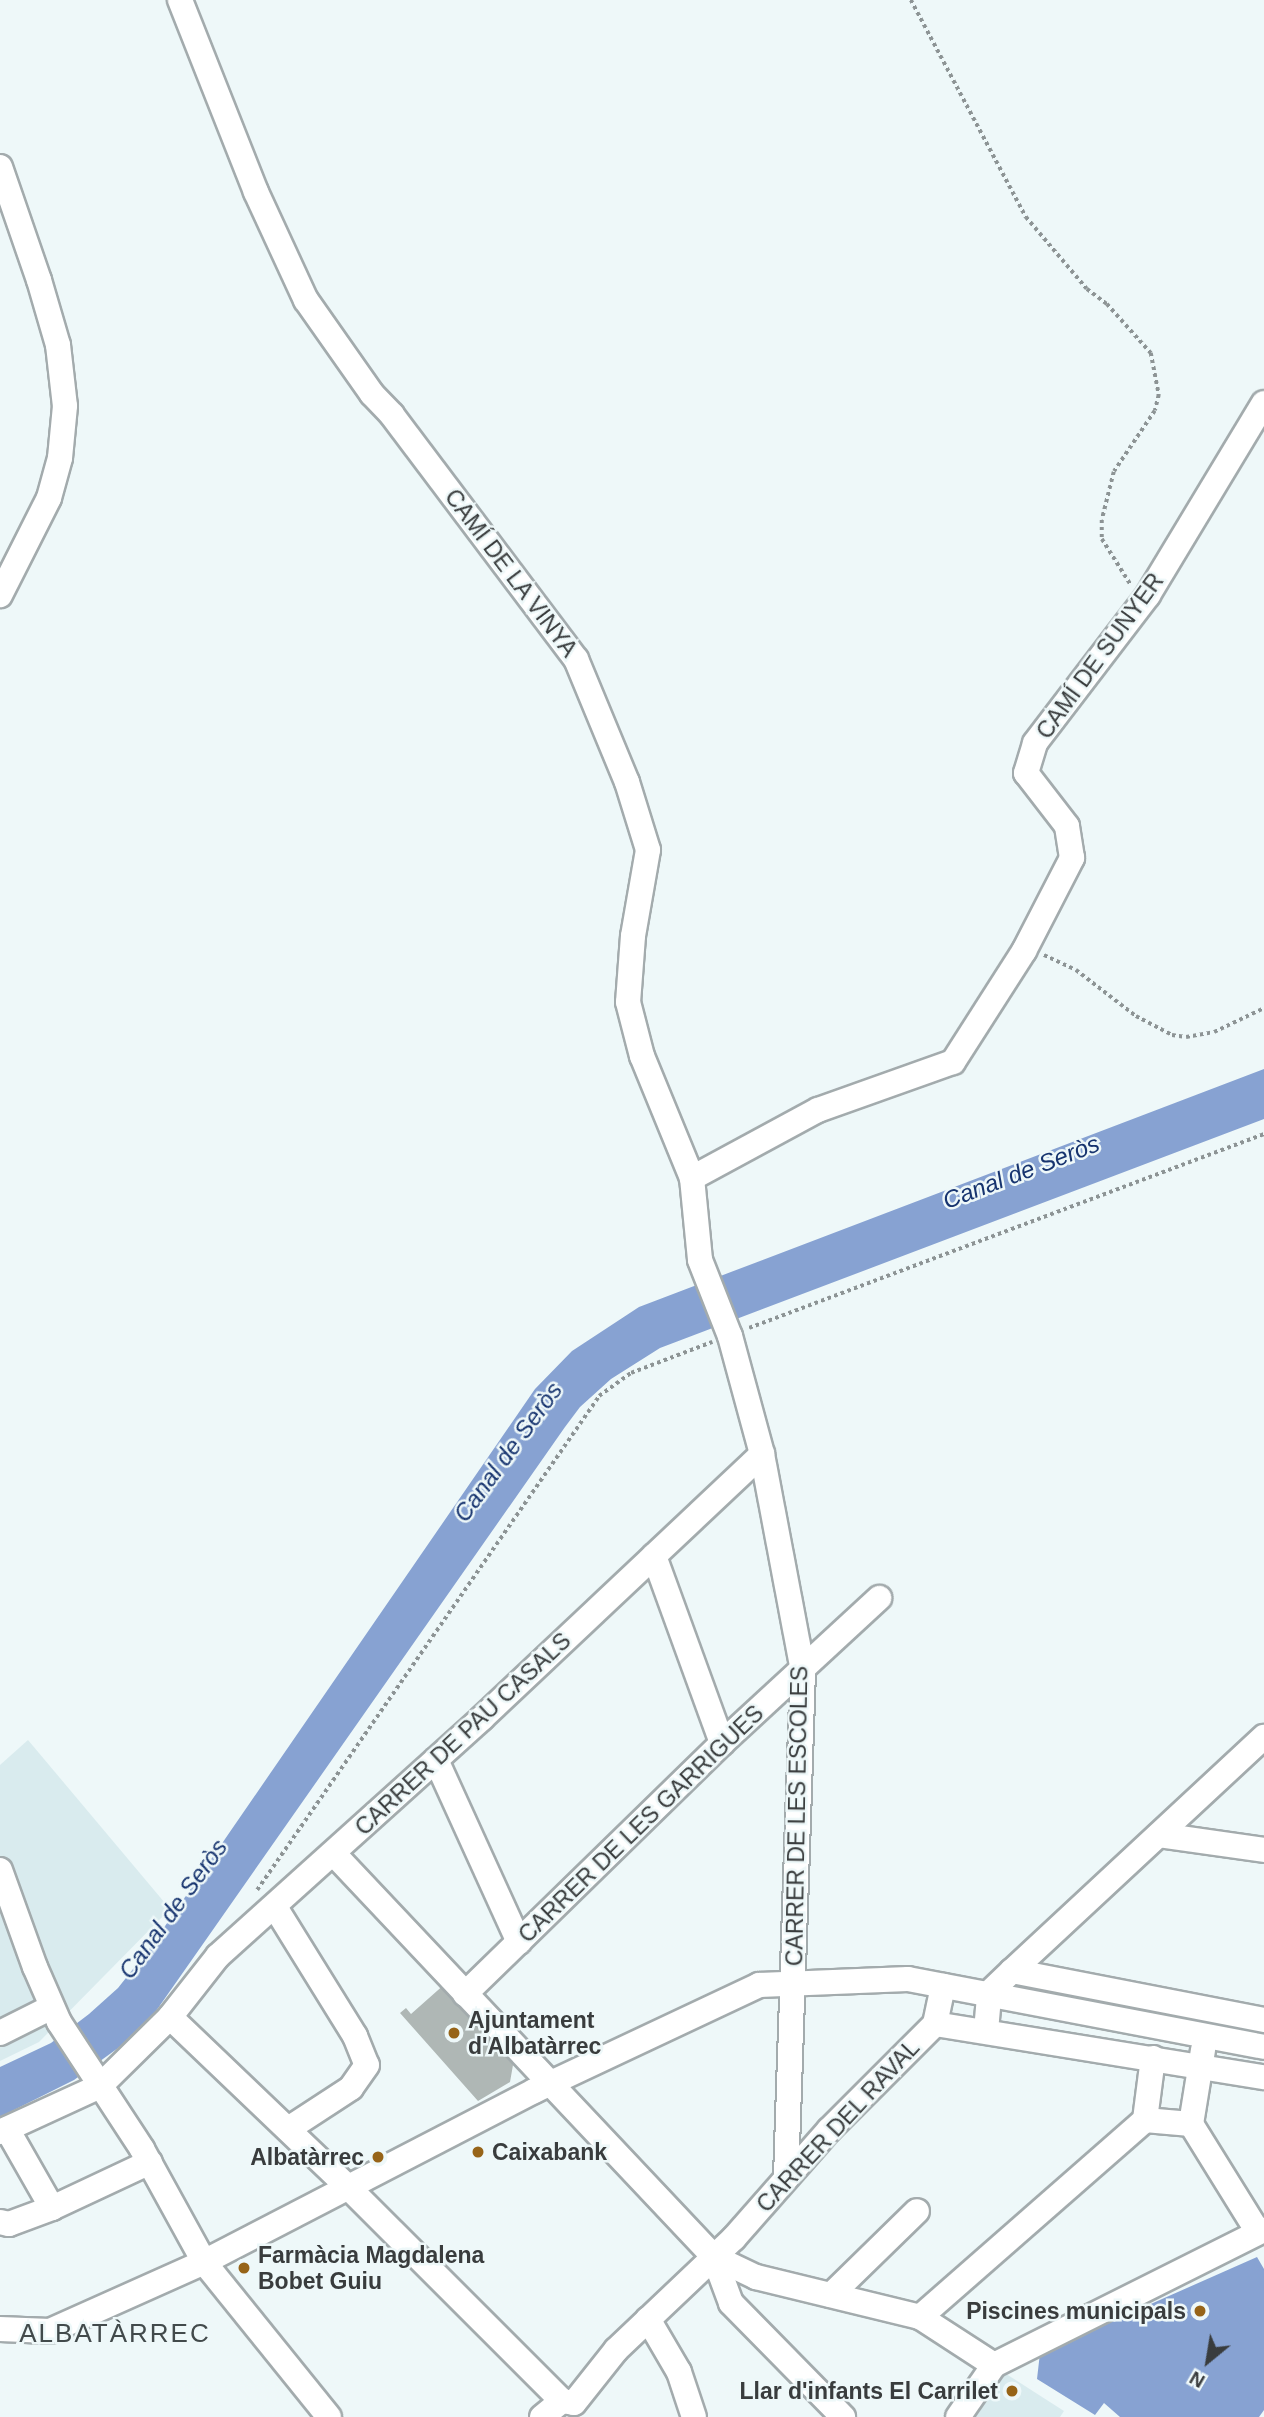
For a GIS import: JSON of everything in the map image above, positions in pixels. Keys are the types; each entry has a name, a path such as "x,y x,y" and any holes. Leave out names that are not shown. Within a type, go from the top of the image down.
{"street":[{"name":"CAMÍ DE LA VINYA","path":"180,0 256,192 306,300 372,394 400,426 576,659 627,782 648,850 633,936 628,1002 642,1056 692,1178 700,1260 730,1336"},
{"path":"0,167 58,345 65,406 60,458 49,498 0,595"},
{"name":"CAMÍ DE SUNYER","path":"692,1178 818,1110 953,1062 1024,951 1072,858 1067,826 1026,773 1035,743 1142,602 1264,403"},
{"name":"CARRER DE LES ESCOLES","path":"730,1336 762,1454 803,1670 786,2178"},
{"name":"CARRER DE PAU CASALS","path":"4,2130 100,2086 170,2017 218,1956 436,1760 762,1454"},
{"path":"653,1556 722,1743"},
{"name":"CARRER DE LES GARRIGUES","path":"465,1994 722,1743 879,1598"},
{"path":"986,2031 989,1993 1264,1737"},
{"path":"436,1760 519,1942"},
{"path":"1158,1835 1264,1850"},
{"path":"334,1854 714,2257 756,2277 920,2317 994,2365"},
{"path":"0,1870 5,1896 56,2015 150,2162 204,2262 329,2417"},
{"path":"275,1907 355,2036 366,2065 351,2088 288,2129"},
{"path":"1012,1970 1182,2018 1206,2035 1264,2047"},
{"path":"0,2329 50,2331 204,2262 549,2084 759,1985 908,1979 989,1993 1182,2018 1264,2020"},
{"name":"CARRER DEL RAVAL","path":"542,2417 570,2407 616,2350 714,2257 829,2130 935,2024 943,1986"},
{"path":"0,2033 56,2015"},
{"path":"170,2017 349,2188 570,2407"},
{"path":"920,2317 1145,2120 1182,2018"},
{"path":"935,2024 1264,2077"},
{"path":"958,2417 994,2365 1261,2231 1191,2124 1206,2035"},
{"path":"1145,2120 1191,2124"},
{"path":"4,2130 52,2208"},
{"path":"0,2222 9,2224 52,2208 150,2162"},
{"path":"831,2295 917,2211"},
{"path":"714,2257 731,2303 840,2416"},
{"path":"648,2319 679,2372 694,2417"}],"path":[{"path":"911,0 1026,217 1087,289 1107,304 1151,353 1159,395 1155,411 1114,472 1102,520 1102,539 1142,602"},
{"path":"1024,951 1051,956 1076,970 1136,1016 1172,1035 1186,1037 1214,1032 1264,1008"},
{"path":"253,1896 599,1396 631,1373 1264,1134"}],"shaded area":[{"path":"28,1740 170,1909 39,2042 0,2061 0,1765"},
{"name":"Llar d'infants El Carrilet","path":"1003,2372 1064,2411 1060,2417 973,2417"}],"water":[{"name":"Canal de Seròs","path":"1264,1069 1264,1119 660,1348 611,1379 580,1407 565,1427 156,2011 125,2043 74,2080 0,2117 0,2067 51,2043 118,1988 152,1945 535,1389 572,1351 639,1307"},
{"name":"Piscines municipals","path":"1257,2257 1264,2269 1264,2410 1259,2417 1120,2417 1104,2403 1095,2415 1037,2379 1040,2353"}],"building":[{"name":"Ajuntament d'Albatàrrec","path":"446,1983 510,2056 513,2065 510,2082 478,2101 400,2013 406,2008 411,2014"}],"place":[{"name":"Ajuntament d'Albatàrrec","path":"454,2033"},
{"name":"Caixabank","path":"478,2152"},
{"name":"Albatàrrec","path":"378,2157"},
{"name":"Farmàcia Magdalena Bobet Guiu","path":"244,2268"},
{"name":"Piscines municipals","path":"1200,2311"},
{"name":"Llar d'infants El Carrilet","path":"1012,2391"}],"district":[{"name":"ALBATÀRREC","path":"115,2334"}]}
